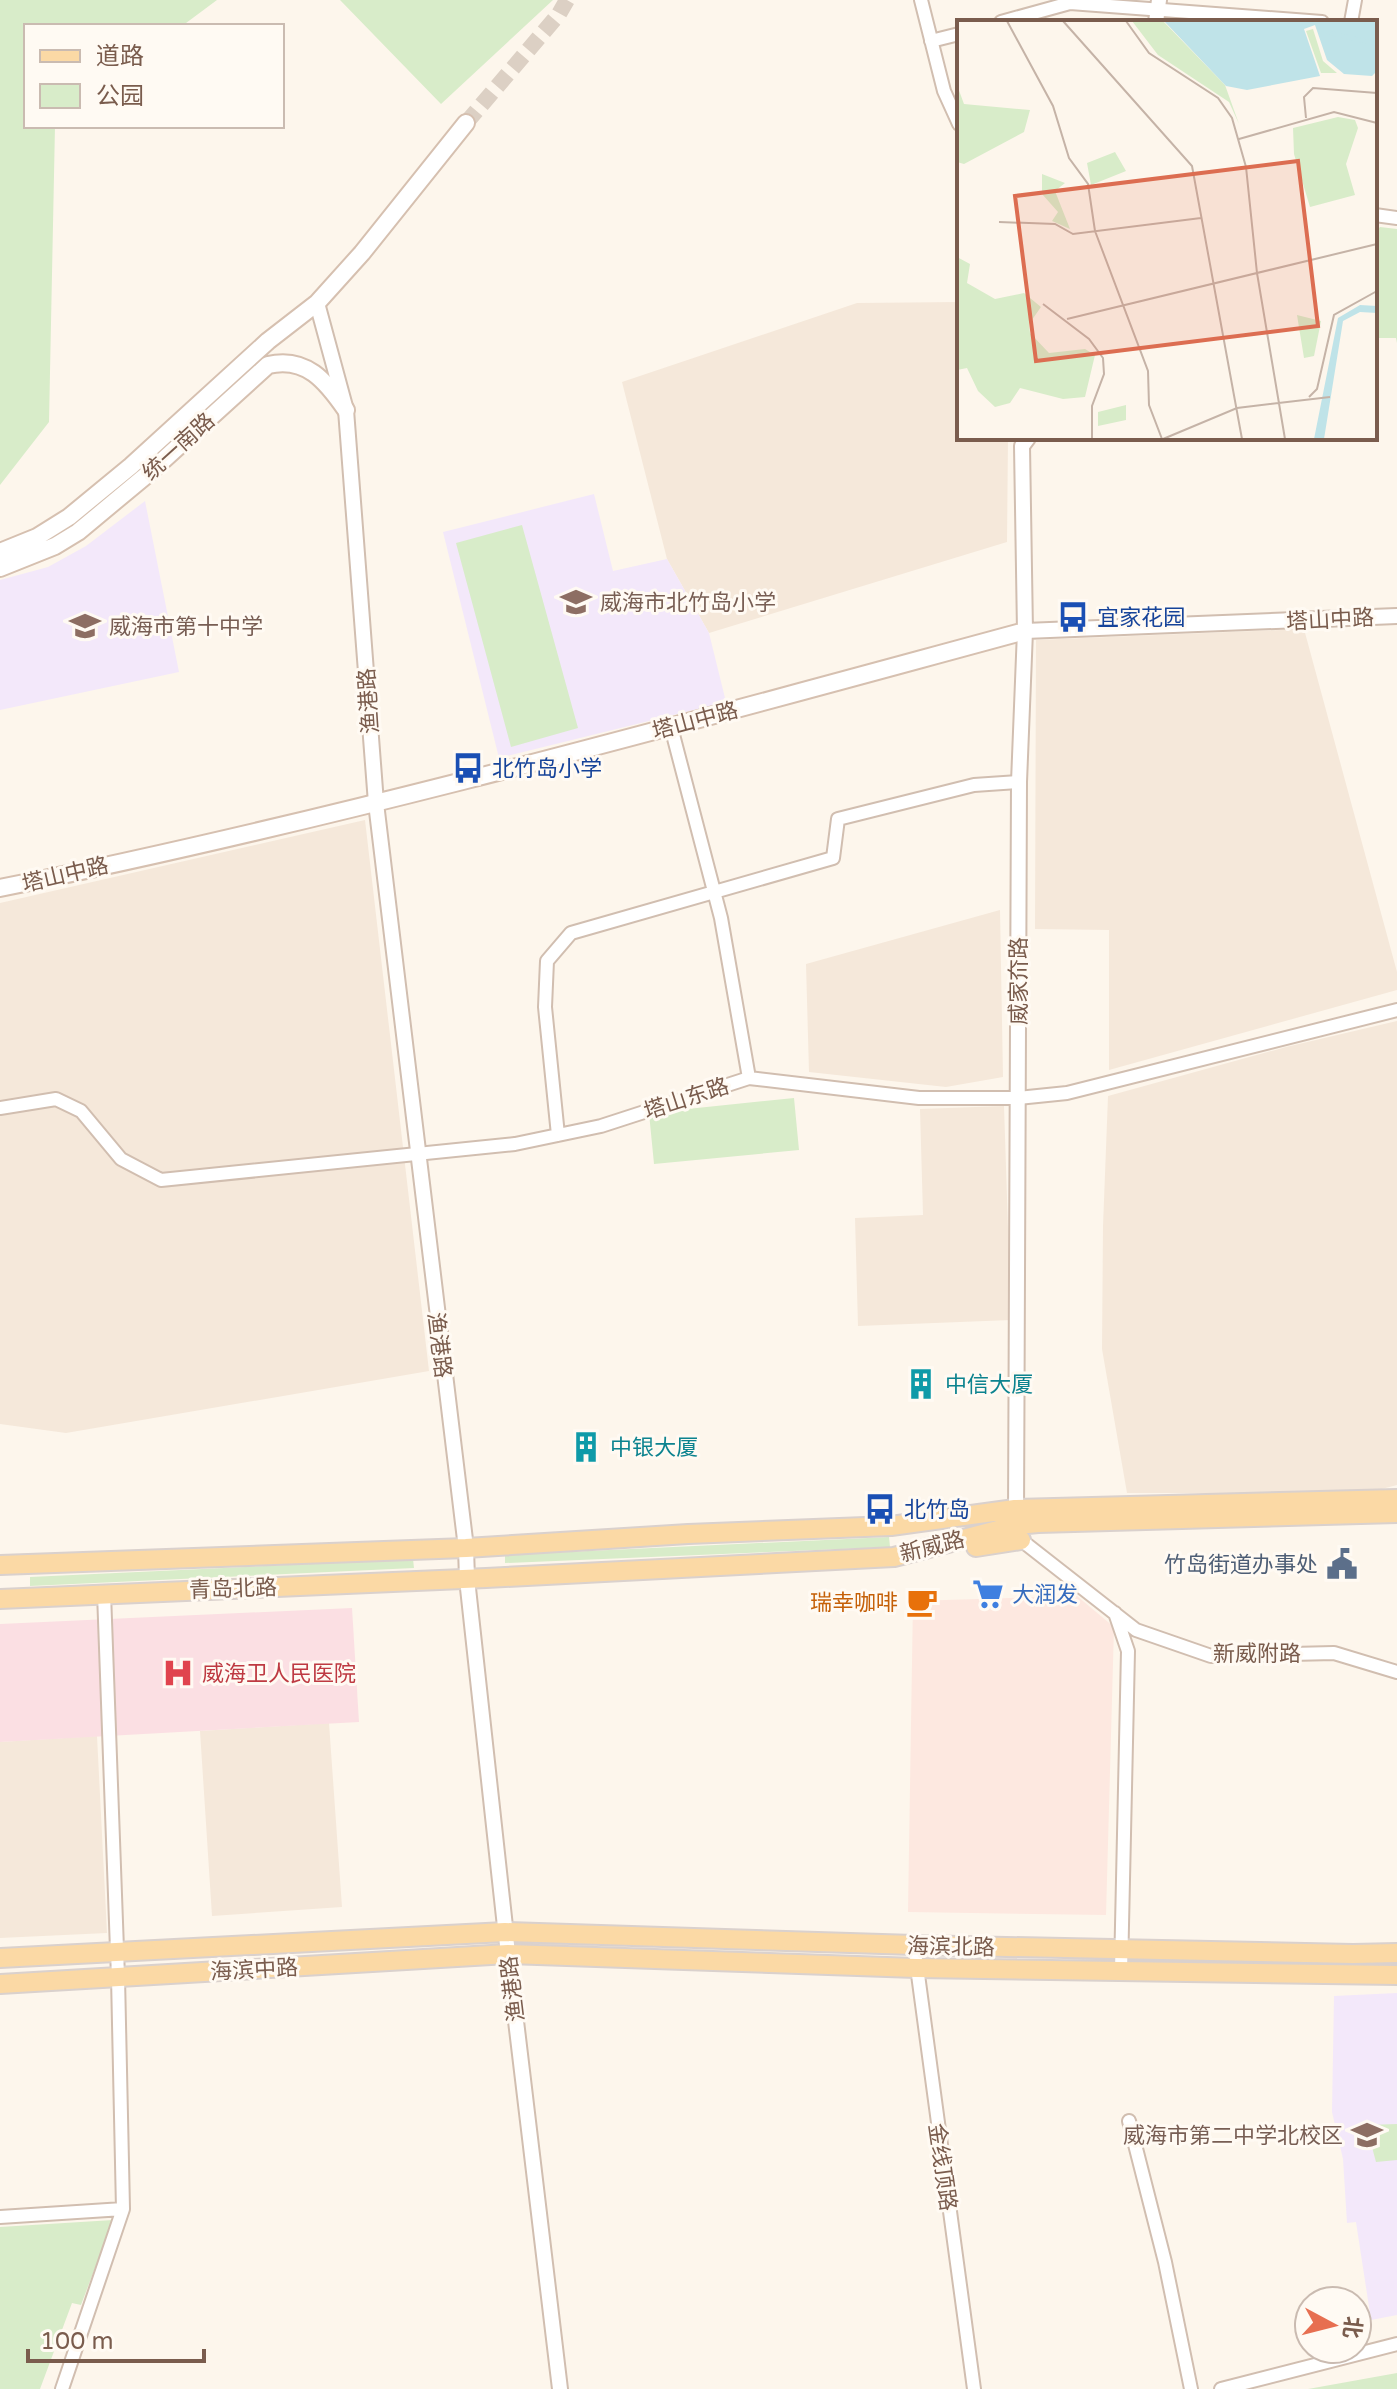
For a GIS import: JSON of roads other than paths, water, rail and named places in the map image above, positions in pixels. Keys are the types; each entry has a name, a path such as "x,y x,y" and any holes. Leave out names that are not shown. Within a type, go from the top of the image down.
{"main road":[{"name":"统一南路","path":"0,552 37,537 69,517 131,466 268,341 317,303 362,253 466,123"},
{"name":"统一南路","path":"0,568 55,546 78,532 149,473 268,365 282,362 299,364 317,374 346,410"},
{"name":"塔山中路","path":"0,888 376,803 1025,631"},
{"name":"新威路","path":"466,1548 688,1534 891,1526 1018,1525 1397,1499"},
{"name":"新威路","path":"467,1579 894,1557 1018,1525 1038,1523 1397,1513"},
{"name":"青岛北路","path":"0,1565 466,1548"},
{"name":"青岛北路","path":"0,1599 467,1579"},
{"name":"海滨北路","path":"505,1932 914,1945 1397,1953"},
{"name":"海滨中路","path":"0,1958 505,1932"},
{"name":"海滨北路","path":"508,1954 916,1968 1397,1975"},
{"name":"海滨中路","path":"0,1984 508,1954"}],"street":[{"path":"921,0 944,91 957,120"},
{"path":"1351,20 1355,0"},
{"path":"1008,20 1070,3 1294,20"},
{"path":"931,41 957,34"},
{"path":"1377,215 1397,218"},
{"name":"渔港路","path":"317,303 346,410 376,803 466,1548 505,1932 560,2389"},
{"name":"威家夼路","path":"1018,1525 1019,782 1025,631 1024,441"},
{"name":"塔山中路","path":"1025,631 1397,616"},
{"path":"671,727 721,918 749,1078"},
{"path":"558,1135 545,1007 547,961 571,933 833,858 838,819 974,785 1019,782"},
{"name":"塔山东路","path":"0,1108 56,1099 81,1111 121,1159 161,1180 515,1144 601,1126 749,1078 919,1098 1018,1098 1067,1093 1397,1010"},
{"name":"新威附路","path":"1018,1525 1136,1630 1211,1656 1334,1653 1397,1672"},
{"path":"62,2389 123,2209 104,1593"},
{"path":"1115,1613 1128,1651 1121,1971"},
{"name":"金线顶路","path":"914,1945 974,2389"},
{"path":"1129,2121 1165,2262 1191,2389"},
{"path":"0,2217 123,2209"},
{"path":"1221,2389 1397,2344"}],"tunnel":[{"path":"466,123 559,14 567,0"}],"place":[{"name":"威海市北竹岛小学","path":"576,602"},
{"name":"宜家花园","path":"1073,617"},
{"name":"威海市第十中学","path":"85,626"},
{"name":"北竹岛小学","path":"468,768"},
{"name":"中信大厦","path":"921,1384"},
{"name":"中银大厦","path":"586,1447"},
{"name":"北竹岛","path":"880,1509"},
{"name":"竹岛街道办事处","path":"1342,1564"},
{"name":"大润发","path":"988,1594"},
{"name":"瑞幸咖啡","path":"922,1602"},
{"name":"威海卫人民医院","path":"178,1673"},
{"name":"威海市第二中学北校区","path":"1367,2135"}]}
